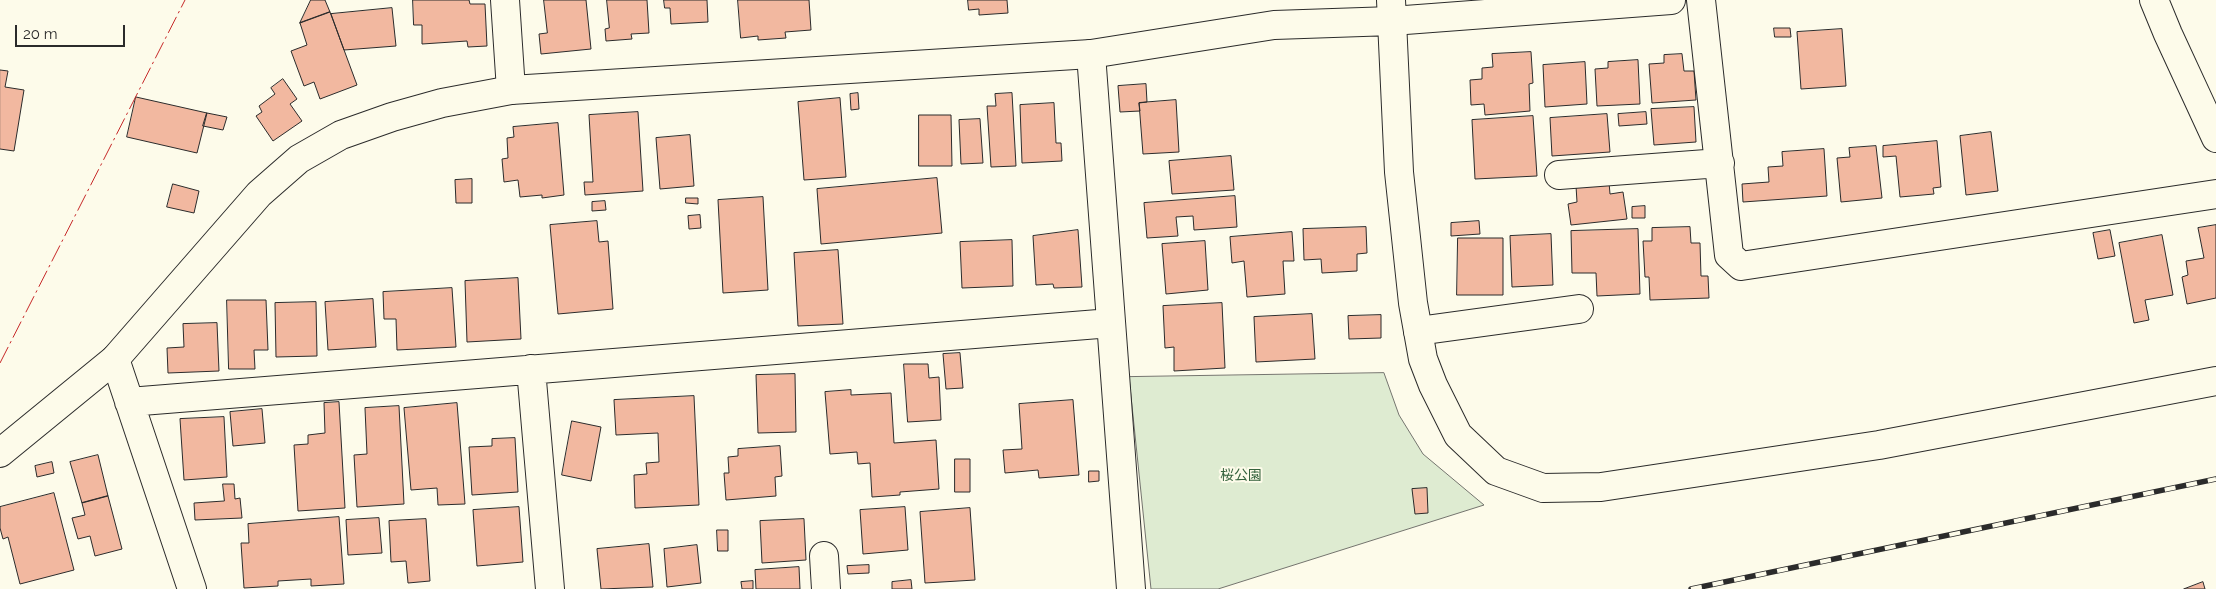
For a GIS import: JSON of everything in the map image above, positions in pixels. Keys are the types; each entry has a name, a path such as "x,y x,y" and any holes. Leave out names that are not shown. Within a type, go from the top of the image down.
{"street":[{"path":"505,0 511,90"},
{"path":"0,452 115,359 259,194 299,159 341,135 442,102 511,90 1091,54 1274,25 1391,11 1671,0"},
{"path":"1702,0 1729,255 1741,266 2216,194"},
{"path":"2154,0 2216,138"},
{"path":"1391,11 1400,172 1413,303 1423,359 1432,385 1458,435 1496,471 1543,488 1601,487 1879,445 2216,381"},
{"path":"1091,54 1131,589"},
{"path":"1559,175 1720,163"},
{"path":"1418,331 1579,309"},
{"path":"129,402 1111,323"},
{"path":"115,359 192,589"},
{"path":"531,370 550,589"},
{"path":"824,556 826,589"}],"green space":[{"name":"桜公園","path":"1384,373 1399,415 1423,454 1484,505 1218,589 1151,589 1129,377"}],"building":[{"path":"311,0 325,0 330,12 300,23"},
{"path":"413,0 469,0 470,4 485,4 487,46 468,47 467,41 422,44 422,25 414,25"},
{"path":"544,0 586,0 591,49 541,54 539,34 547,33"},
{"path":"607,0 647,0 649,33 631,34 632,39 606,41 605,29 609,28"},
{"path":"664,0 707,0 708,22 671,24 670,8 665,8"},
{"path":"738,0 809,0 811,30 785,32 786,38 758,40 758,36 741,38"},
{"path":"968,0 1007,0 1008,13 979,15 979,9 969,10"},
{"path":"392,8 396,46 344,50 331,14"},
{"path":"330,12 357,85 320,99 314,82 304,86 291,51 307,45 300,23"},
{"path":"1774,28 1790,28 1791,37 1775,37"},
{"path":"1842,29 1846,86 1801,89 1797,32"},
{"path":"1531,52 1533,83 1529,84 1530,111 1485,115 1484,104 1471,105 1470,80 1482,79 1482,68 1493,67 1492,54"},
{"path":"1682,54 1684,71 1694,71 1696,100 1652,103 1649,64 1664,63 1664,55"},
{"path":"1638,60 1640,104 1597,106 1595,69 1608,68 1608,62"},
{"path":"1585,62 1587,104 1545,107 1543,65"},
{"path":"0,70 8,71 5,87 24,90 14,151 0,149"},
{"path":"283,79 297,99 290,104 302,121 273,141 256,116 262,112 259,106 275,94 271,88"},
{"path":"1146,84 1147,102 1139,103 1140,111 1120,112 1118,86"},
{"path":"858,93 859,109 851,110 850,94"},
{"path":"1012,93 1016,166 991,167 987,106 996,106 995,94"},
{"path":"136,97 207,113 197,153 127,137"},
{"path":"840,98 846,177 804,180 798,102"},
{"path":"1176,100 1179,152 1143,154 1139,103"},
{"path":"1054,103 1056,143 1061,143 1062,161 1022,163 1020,105"},
{"path":"1694,107 1696,142 1654,145 1651,109"},
{"path":"638,112 643,191 585,195 584,182 593,182 589,115"},
{"path":"1646,112 1647,124 1619,126 1618,114"},
{"path":"207,113 227,117 223,130 203,126"},
{"path":"1607,114 1610,152 1552,156 1550,118"},
{"path":"919,115 951,115 952,166 919,166"},
{"path":"1533,116 1537,176 1475,179 1472,120"},
{"path":"980,119 983,163 961,164 959,120"},
{"path":"558,123 564,195 542,198 542,195 520,197 518,180 504,182 502,159 508,158 507,138 514,137 513,127"},
{"path":"1991,132 1998,191 1966,195 1960,136"},
{"path":"690,135 694,186 660,189 656,138"},
{"path":"1937,141 1941,187 1933,188 1934,194 1900,197 1896,156 1883,157 1883,146"},
{"path":"1876,146 1882,198 1841,202 1837,158 1850,157 1849,148"},
{"path":"1824,149 1827,196 1743,202 1742,184 1769,182 1768,167 1783,166 1782,152"},
{"path":"1231,156 1234,190 1172,194 1169,161"},
{"path":"937,178 942,233 821,244 817,189"},
{"path":"472,179 472,203 456,203 455,180"},
{"path":"1609,182 1610,194 1623,192 1627,219 1571,225 1568,204 1577,202 1576,186"},
{"path":"173,184 199,191 194,213 167,207"},
{"path":"1235,196 1237,227 1194,230 1193,216 1176,217 1178,236 1147,238 1144,203"},
{"path":"763,197 768,290 723,293 718,200"},
{"path":"686,198 698,198 698,204 686,203"},
{"path":"605,201 606,210 592,211 592,202"},
{"path":"1645,206 1645,218 1632,218 1632,207"},
{"path":"700,215 701,228 689,229 688,216"},
{"path":"597,221 599,242 608,241 613,309 558,314 550,225"},
{"path":"1479,221 1480,234 1451,236 1451,223"},
{"path":"2216,225 2216,298 2187,304 2182,277 2188,275 2186,261 2204,258 2198,228"},
{"path":"1366,227 1367,253 1357,254 1357,271 1322,273 1321,259 1304,260 1303,229"},
{"path":"1690,227 1691,243 1700,243 1701,276 1708,276 1709,298 1650,300 1649,277 1645,277 1643,241 1652,241 1652,228"},
{"path":"1638,229 1640,294 1597,296 1596,273 1572,273 1571,231"},
{"path":"1078,230 1082,287 1054,288 1053,284 1036,285 1033,236"},
{"path":"2110,230 2115,256 2098,259 2093,233"},
{"path":"1292,232 1294,261 1283,261 1285,294 1247,297 1244,261 1232,263 1230,237"},
{"path":"1551,234 1553,285 1512,287 1510,236"},
{"path":"2162,235 2173,295 2145,300 2149,320 2134,323 2119,243"},
{"path":"1458,238 1503,238 1503,295 1457,295"},
{"path":"1012,240 1013,286 962,288 960,242"},
{"path":"1205,241 1208,290 1166,294 1162,244"},
{"path":"838,250 843,324 798,326 794,253"},
{"path":"518,278 521,339 467,342 465,281"},
{"path":"452,288 456,347 397,350 396,319 384,319 383,292"},
{"path":"373,299 376,347 328,350 325,302"},
{"path":"227,300 266,300 268,350 254,350 255,369 229,369"},
{"path":"316,302 317,356 276,357 275,303"},
{"path":"1222,303 1225,368 1174,371 1174,347 1165,348 1163,306"},
{"path":"1312,314 1315,359 1256,362 1254,317"},
{"path":"1381,315 1381,338 1349,339 1348,316"},
{"path":"217,323 219,371 168,373 167,348 184,347 183,324"},
{"path":"960,353 963,388 946,389 943,354"},
{"path":"904,364 928,364 929,378 939,377 941,420 908,422"},
{"path":"795,374 796,432 758,433 756,375"},
{"path":"851,390 851,395 891,393 894,443 936,440 939,489 900,492 900,495 872,497 870,463 858,464 857,452 830,454 825,392"},
{"path":"694,396 699,505 635,508 634,475 647,474 646,463 659,462 658,433 616,435 614,400"},
{"path":"1073,400 1079,475 1039,478 1038,470 1005,473 1003,450 1022,449 1019,404"},
{"path":"339,402 345,508 298,511 294,445 308,444 308,435 325,433 324,403"},
{"path":"457,403 465,504 438,505 437,488 411,490 404,408"},
{"path":"399,406 404,504 357,507 354,455 367,454 365,408"},
{"path":"262,409 265,443 233,446 230,412"},
{"path":"224,417 227,477 184,480 180,419"},
{"path":"572,421 601,427 591,481 562,475"},
{"path":"515,438 518,492 472,495 469,447 492,446 492,439"},
{"path":"780,446 782,476 775,477 776,496 726,500 724,473 729,473 728,457 738,456 738,449"},
{"path":"98,455 108,496 82,503 70,462"},
{"path":"955,459 970,459 970,492 955,492"},
{"path":"52,462 54,473 37,477 35,466"},
{"path":"1089,471 1099,471 1099,481 1089,482"},
{"path":"223,484 234,484 235,499 240,498 242,518 195,520 194,503 224,501"},
{"path":"1427,488 1428,513 1415,514 1412,489"},
{"path":"54,493 74,570 20,584 8,537 3,539 0,528 0,507"},
{"path":"108,496 122,549 95,556 90,536 78,539 72,518 85,515 82,503"},
{"path":"519,507 523,562 477,566 473,510"},
{"path":"905,507 908,550 863,554 860,510"},
{"path":"970,508 975,580 925,583 920,512"},
{"path":"339,517 344,584 311,586 311,579 278,581 278,586 244,588 241,543 249,543 248,524"},
{"path":"379,518 382,553 348,555 346,520"},
{"path":"426,519 430,581 408,583 406,561 391,562 389,521"},
{"path":"804,519 806,560 762,563 760,521"},
{"path":"717,530 728,530 728,551 718,551"},
{"path":"649,544 653,587 601,589 597,549"},
{"path":"697,545 701,583 667,587 664,549"},
{"path":"869,565 869,573 848,574 847,566"},
{"path":"799,567 800,589 756,589 755,570"},
{"path":"911,580 912,589 892,589 892,582"},
{"path":"753,581 753,589 742,589 741,582"},
{"path":"2203,582 2205,589 2184,589"}],"railway":[{"path":"1691,589 2216,479"}],"power":[{"path":"0,363 185,0"}]}
